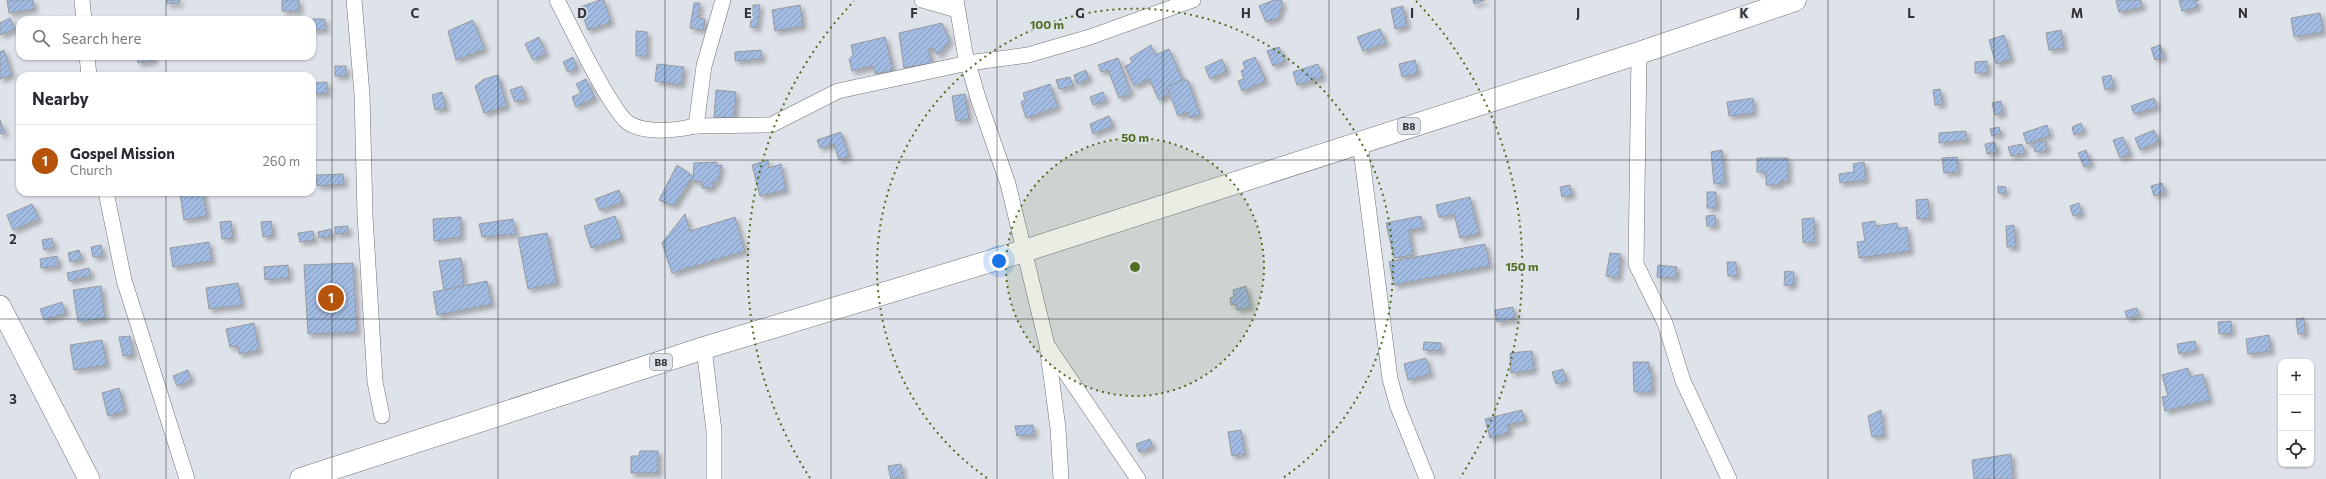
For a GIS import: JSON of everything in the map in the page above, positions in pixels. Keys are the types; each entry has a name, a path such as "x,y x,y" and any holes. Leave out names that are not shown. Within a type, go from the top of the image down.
{"highway":[{"name":"B8","path":"301,479 704,348 1024,251 1639,53 1795,0"}],"street":[{"path":"82,0 84,16"},
{"path":"354,0 362,94 364,215 375,382 382,416"},
{"path":"557,0 611,103 628,123 635,126 680,130 696,126 771,125 838,91 968,63 1028,55 1090,38 1193,0"},
{"path":"696,126 704,66 723,0"},
{"path":"922,0 956,5 968,63 1008,184 1047,345 1058,428 1061,479"},
{"path":"1639,53 1636,264 1665,323 1683,381 1729,479"},
{"path":"87,60 89,72"},
{"path":"1360,142 1390,379 1398,407 1427,479"},
{"path":"107,196 124,280 187,479"},
{"path":"0,306 89,479"},
{"path":"1047,345 1138,479"},
{"path":"704,348 714,431 714,479"}],"building":[{"path":"7,0 33,0 34,9 9,13"},
{"path":"167,0 180,0 180,3 167,4"},
{"path":"282,0 299,0 299,11 282,11"},
{"path":"604,0 611,22 588,30 580,7"},
{"path":"1274,0 1281,0 1283,4 1278,18 1266,22 1259,6"},
{"path":"1473,0 1485,0 1474,4"},
{"path":"2141,0 2142,7 2119,12 2116,1"},
{"path":"2179,0 2199,0 2196,1 2198,7 2182,11"},
{"path":"694,3 700,3 698,18 705,19 703,30 690,28"},
{"path":"753,5 760,5 757,28 750,27"},
{"path":"800,5 803,26 775,31 772,10"},
{"path":"1403,6 1407,26 1395,29 1391,9"},
{"path":"2320,13 2323,32 2294,37 2291,18"},
{"path":"10,18 15,29 0,35 0,23"},
{"path":"316,19 325,19 325,30 316,30"},
{"path":"473,20 485,49 456,60 448,31"},
{"path":"942,23 950,41 938,55 934,49 928,49 932,63 904,68 899,33"},
{"path":"1380,29 1386,43 1363,51 1357,37"},
{"path":"2061,30 2064,48 2049,50 2046,33"},
{"path":"636,31 647,32 647,56 636,56"},
{"path":"2004,35 2011,59 1996,64 1989,40"},
{"path":"539,37 546,53 533,60 525,44"},
{"path":"885,37 893,70 875,74 873,66 852,71 849,59 853,55 851,45"},
{"path":"1151,45 1155,55 1169,49 1183,80 1167,87 1170,94 1159,100 1149,79 1134,86 1125,66 1132,63 1130,58"},
{"path":"2160,45 2164,57 2155,60 2151,48"},
{"path":"1279,47 1285,61 1273,66 1267,51"},
{"path":"4,50 12,75 0,79 0,52"},
{"path":"761,50 762,59 735,61 735,52"},
{"path":"573,57 577,68 568,72 563,62"},
{"path":"1255,57 1266,81 1242,91 1238,81 1244,79 1241,71 1245,69 1243,62"},
{"path":"1118,58 1131,93 1119,98 1108,70 1101,72 1098,65"},
{"path":"1222,59 1227,71 1210,79 1205,67"},
{"path":"138,60 154,60 154,61 138,63"},
{"path":"1415,60 1418,73 1402,77 1399,64"},
{"path":"1987,61 1987,73 1975,73 1975,62"},
{"path":"657,64 684,67 681,85 655,81"},
{"path":"1318,64 1323,77 1297,85 1293,72"},
{"path":"335,66 346,66 346,76 335,76"},
{"path":"1086,70 1089,79 1077,84 1074,75"},
{"path":"498,75 507,106 484,113 475,86 484,79"},
{"path":"2111,75 2114,87 2105,90 2102,77"},
{"path":"1070,77 1073,86 1059,89 1056,80"},
{"path":"586,79 595,98 576,107 572,97 581,93 576,84"},
{"path":"1183,80 1188,80 1200,114 1190,118 1188,112 1178,116 1167,87"},
{"path":"327,82 327,93 316,94 316,83"},
{"path":"1050,84 1058,107 1026,118 1021,102 1025,100 1023,93"},
{"path":"522,86 526,99 515,102 510,90"},
{"path":"1940,89 1943,104 1935,105 1933,90"},
{"path":"716,90 736,92 734,118 714,117"},
{"path":"442,92 446,108 435,110 432,95"},
{"path":"1103,92 1106,100 1093,105 1090,97"},
{"path":"965,94 969,119 956,121 952,96"},
{"path":"1753,98 1754,113 1729,116 1727,102"},
{"path":"2154,98 2157,107 2134,114 2131,106"},
{"path":"2001,101 2003,113 1995,115 1992,103"},
{"path":"1109,116 1113,126 1093,134 1090,124"},
{"path":"0,120 5,133 0,134"},
{"path":"2081,123 2084,131 2074,135 2072,127"},
{"path":"2047,125 2050,135 2027,144 2023,133"},
{"path":"1999,127 2001,134 1992,136 1990,129"},
{"path":"2154,130 2159,141 2140,150 2135,138"},
{"path":"1966,131 1967,140 1939,143 1939,133"},
{"path":"841,132 849,156 839,160 834,144 820,148 817,140"},
{"path":"2123,137 2130,154 2120,158 2113,140"},
{"path":"2046,141 2047,150 2035,152 2033,143"},
{"path":"1995,142 1997,152 1987,154 1985,144"},
{"path":"2022,144 2025,153 2011,156 2008,147"},
{"path":"1722,150 1725,183 1714,184 1711,152"},
{"path":"2086,150 2091,164 2084,167 2078,153"},
{"path":"1957,157 1958,172 1944,173 1942,158"},
{"path":"1757,158 1788,158 1788,181 1780,181 1780,185 1766,185 1766,172 1757,172"},
{"path":"768,160 769,168 781,164 786,190 760,196 752,165"},
{"path":"717,162 717,166 722,165 717,182 713,182 713,188 702,188 702,182 693,181 694,163"},
{"path":"1864,162 1866,180 1840,183 1839,174 1854,172 1853,164"},
{"path":"677,165 693,176 674,206 659,200"},
{"path":"343,174 344,184 317,186 316,175"},
{"path":"2162,183 2165,192 2154,196 2151,186"},
{"path":"1570,185 1572,195 1562,197 1560,187"},
{"path":"1998,186 2006,187 2005,194 1998,193"},
{"path":"619,190 623,202 600,210 595,199"},
{"path":"1707,192 1716,192 1716,208 1707,208"},
{"path":"180,196 204,196 207,216 184,220"},
{"path":"1470,197 1479,233 1460,238 1454,214 1439,217 1436,205"},
{"path":"1928,199 1930,218 1917,219 1916,200"},
{"path":"2079,203 2082,214 2073,216 2070,206"},
{"path":"32,204 39,219 13,230 7,215"},
{"path":"685,214 690,231 735,217 745,251 672,273 662,243"},
{"path":"1715,215 1716,226 1707,226 1706,216"},
{"path":"615,216 622,238 591,248 584,226"},
{"path":"1421,216 1423,228 1409,230 1413,255 1394,258 1386,223"},
{"path":"461,217 461,237 434,241 433,219"},
{"path":"1814,218 1815,242 1803,243 1802,219"},
{"path":"513,219 516,234 482,237 479,224"},
{"path":"231,221 233,238 222,239 220,222"},
{"path":"271,221 273,235 263,237 261,222"},
{"path":"1875,221 1875,226 1897,223 1898,229 1907,227 1910,251 1859,258 1857,242 1865,241 1862,223"},
{"path":"2014,225 2016,247 2007,247 2006,226"},
{"path":"348,226 348,233 335,234 335,227"},
{"path":"331,229 332,236 319,238 318,232"},
{"path":"313,231 314,240 300,242 298,233"},
{"path":"547,233 557,283 528,289 518,238"},
{"path":"52,238 54,247 44,250 42,240"},
{"path":"209,242 212,261 173,267 170,248"},
{"path":"1485,244 1490,266 1394,285 1389,262"},
{"path":"101,245 103,256 93,257 91,247"},
{"path":"79,250 82,259 70,262 68,253"},
{"path":"1610,253 1621,254 1618,278 1606,276"},
{"path":"57,256 59,266 41,268 40,259"},
{"path":"461,258 464,286 444,290 439,261"},
{"path":"1727,262 1736,262 1737,276 1728,276"},
{"path":"353,263 357,332 308,334 304,265"},
{"path":"288,265 289,278 265,280 264,267"},
{"path":"1658,265 1677,267 1676,278 1657,277"},
{"path":"89,268 91,276 69,281 67,273"},
{"path":"1785,271 1794,272 1793,286 1784,285"},
{"path":"487,281 492,304 437,315 433,292"},
{"path":"238,283 242,305 209,309 206,288"},
{"path":"101,286 105,318 78,322 73,290"},
{"path":"1246,286 1251,307 1237,310 1236,304 1231,305 1230,298 1234,297 1233,290"},
{"path":"62,302 66,313 44,320 40,309"},
{"path":"1513,307 1515,319 1497,322 1495,310"},
{"path":"2137,308 2139,315 2127,318 2125,311"},
{"path":"2304,318 2305,334 2298,334 2296,319"},
{"path":"2231,321 2232,333 2219,334 2218,322"},
{"path":"254,323 259,350 239,354 238,346 230,347 226,329"},
{"path":"2269,335 2271,351 2248,354 2246,339"},
{"path":"130,336 133,355 123,356 119,337"},
{"path":"102,340 107,365 74,370 70,345"},
{"path":"2195,341 2197,350 2179,354 2177,344"},
{"path":"1424,342 1441,343 1441,351 1423,350"},
{"path":"1532,351 1534,370 1511,373 1510,353"},
{"path":"1426,358 1431,374 1408,380 1404,364"},
{"path":"1633,362 1649,362 1649,371 1652,371 1652,392 1634,392"},
{"path":"2188,368 2190,377 2203,374 2210,400 2165,411 2162,397 2168,396 2162,375"},
{"path":"1563,369 1567,381 1556,384 1552,372"},
{"path":"188,370 191,380 177,386 173,376"},
{"path":"119,388 125,411 108,416 102,393"},
{"path":"1522,410 1525,421 1507,425 1510,432 1490,438 1485,419"},
{"path":"1881,410 1884,435 1872,437 1868,416"},
{"path":"1033,425 1034,435 1017,436 1015,426"},
{"path":"1241,430 1245,454 1232,456 1228,432"},
{"path":"1150,439 1153,447 1139,452 1136,444"},
{"path":"640,451 658,451 658,473 631,473 631,456 639,456"},
{"path":"2011,454 2013,479 1974,479 1972,460"},
{"path":"901,464 903,477 891,479 888,466"}],"place":[{"name":"Gospel Mission","path":"331,298"}]}
